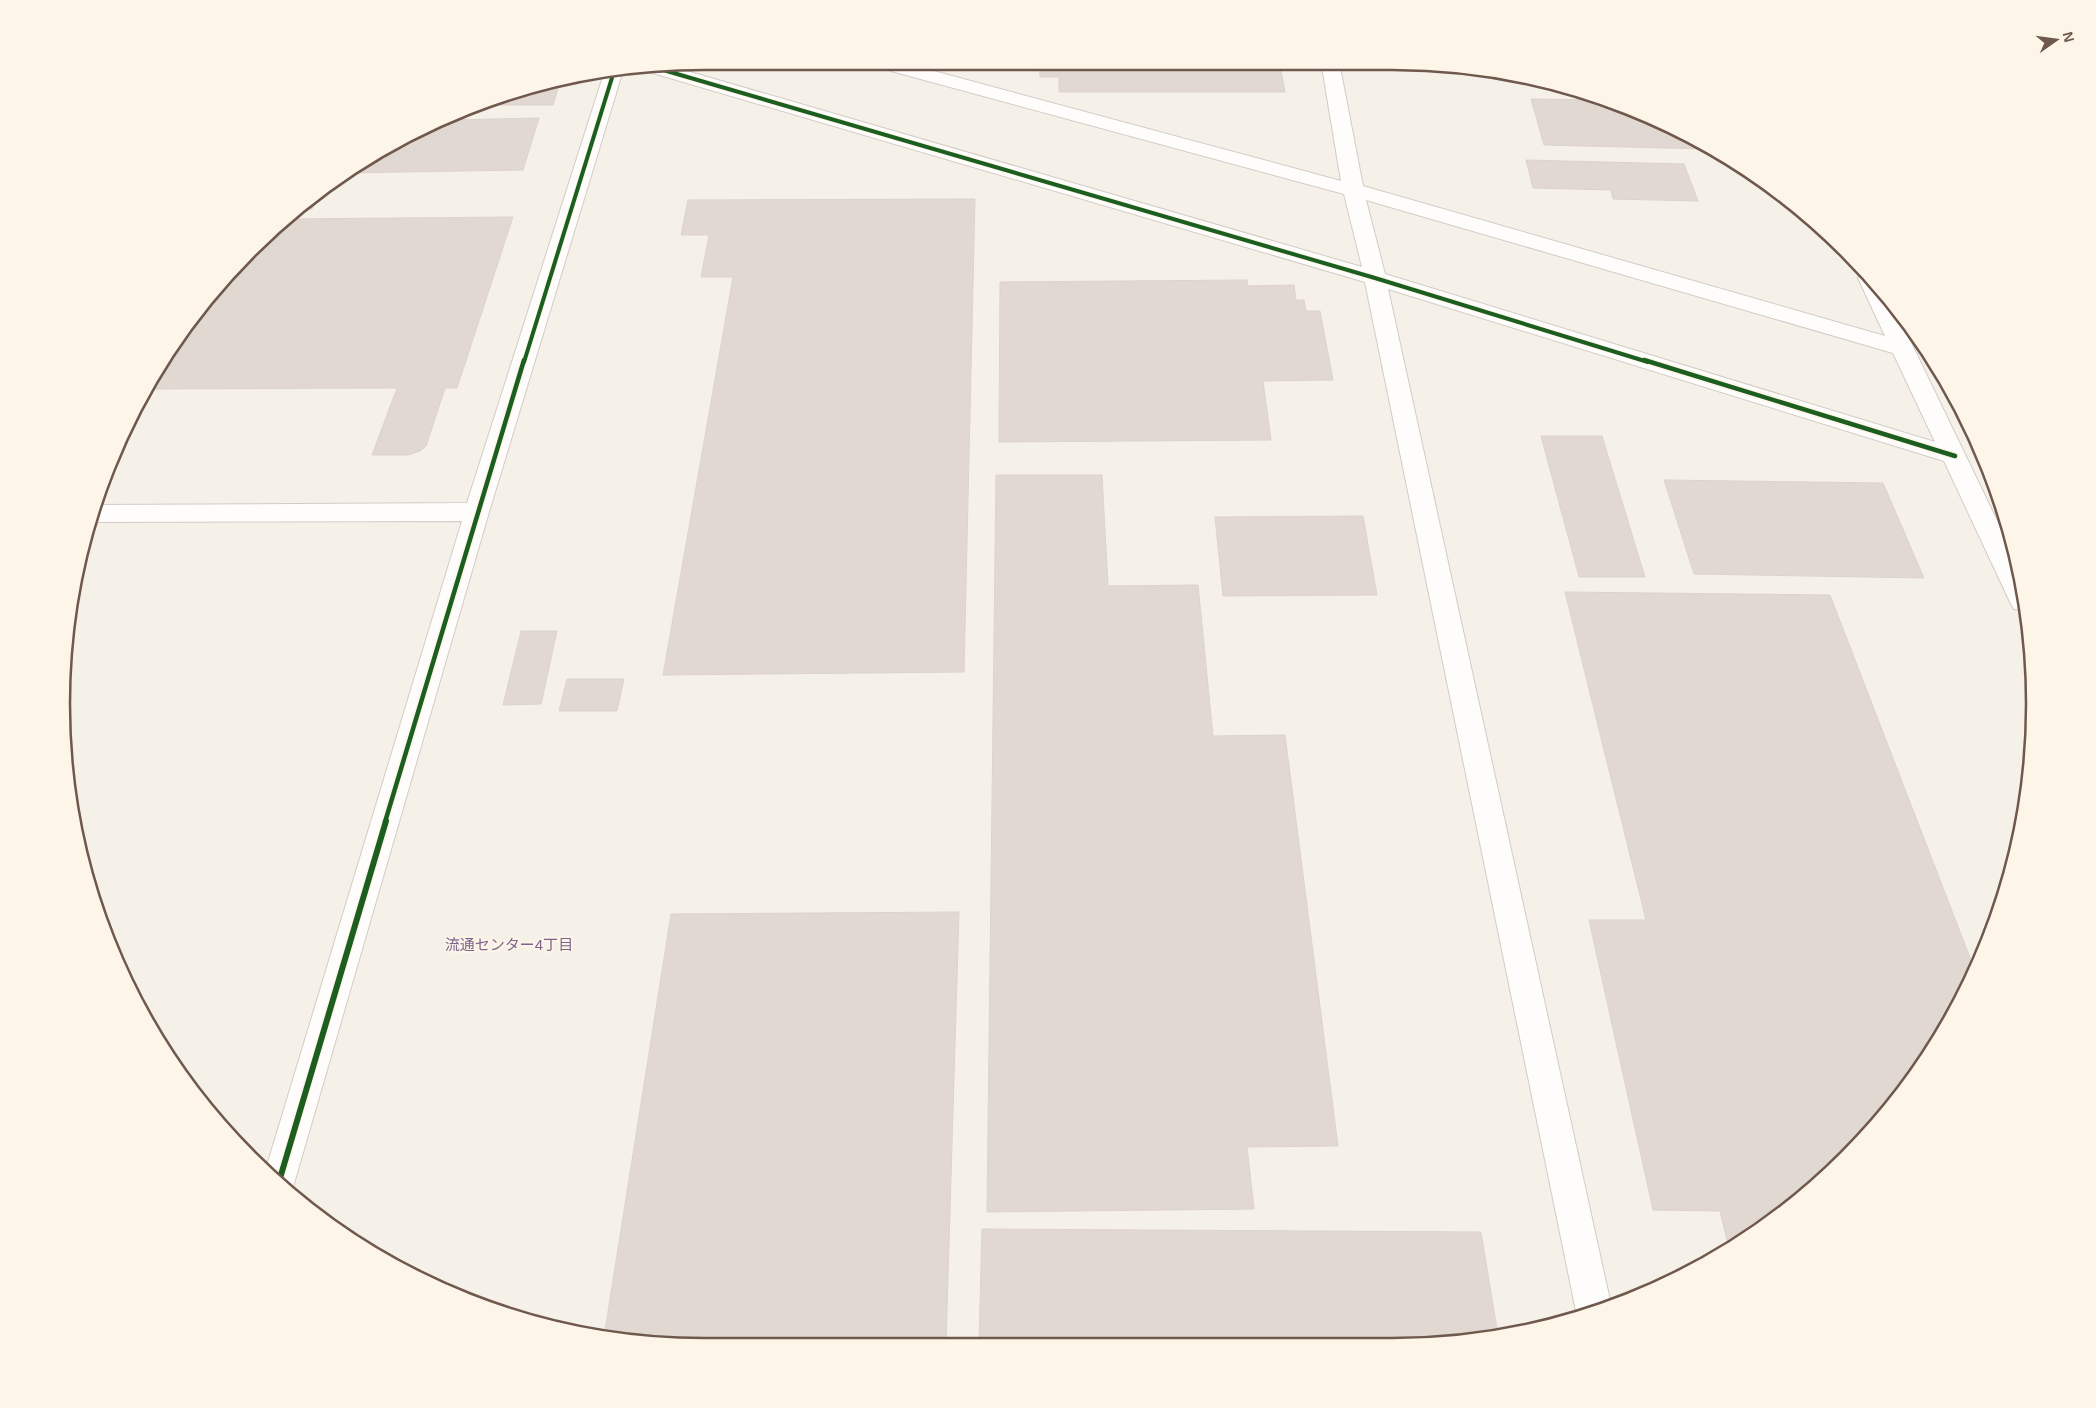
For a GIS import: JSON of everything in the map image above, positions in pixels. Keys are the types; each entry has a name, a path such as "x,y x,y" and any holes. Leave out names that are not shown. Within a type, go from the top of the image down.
{"street":[{"path":"909,70 1353,190 1904,350"},
{"path":"1333,70 1353,190 1375,278 1593,1305"},
{"path":"666,71 1375,278 1955,456"},
{"path":"281,1176 477,512 612,76"},
{"path":"1879,298 2014,581"},
{"path":"100,514 477,512"}],"building":[{"path":"1040,70 1281,70 1285,92 1059,92 1059,77 1040,77"},
{"path":"558,87 553,105 497,105"},
{"path":"1531,99 1582,100 1635,118 1698,149 1544,145"},
{"path":"539,118 523,170 359,173 424,135 457,120"},
{"path":"1526,160 1684,164 1698,201 1613,199 1611,190 1533,188"},
{"path":"975,199 964,672 663,675 733,277 701,277 709,235 681,235 688,200"},
{"path":"513,217 457,388 445,388 426,446 420,451 408,455 372,455 397,388 154,389 201,318 227,286 296,219"},
{"path":"1247,280 1248,286 1294,285 1296,300 1304,300 1306,311 1320,311 1333,380 1263,381 1271,440 999,442 1000,282"},
{"path":"1541,436 1602,436 1645,577 1579,577"},
{"path":"996,475 1102,475 1108,586 1198,585 1213,736 1285,735 1338,1146 1247,1147 1254,1209 987,1212"},
{"path":"1664,480 1883,483 1924,578 1694,574"},
{"path":"1363,516 1377,595 1223,596 1215,517"},
{"path":"1565,592 1830,595 1971,961 1941,1021 1919,1056 1869,1122 1810,1181 1778,1207 1727,1241 1720,1211 1653,1210 1589,920 1646,920"},
{"path":"521,631 557,631 541,704 503,705"},
{"path":"567,679 624,679 617,711 559,711"},
{"path":"959,912 946,1338 704,1338 663,1337 605,1330 671,914"},
{"path":"982,1229 1481,1232 1497,1329 1433,1337 1392,1338 979,1338"}],"cycle path":[{"path":"666,71 1375,278 1955,456"},
{"path":"281,1176 477,512 612,76"}],"district":[{"name":"流通センター4丁目","path":"509,945"}]}
